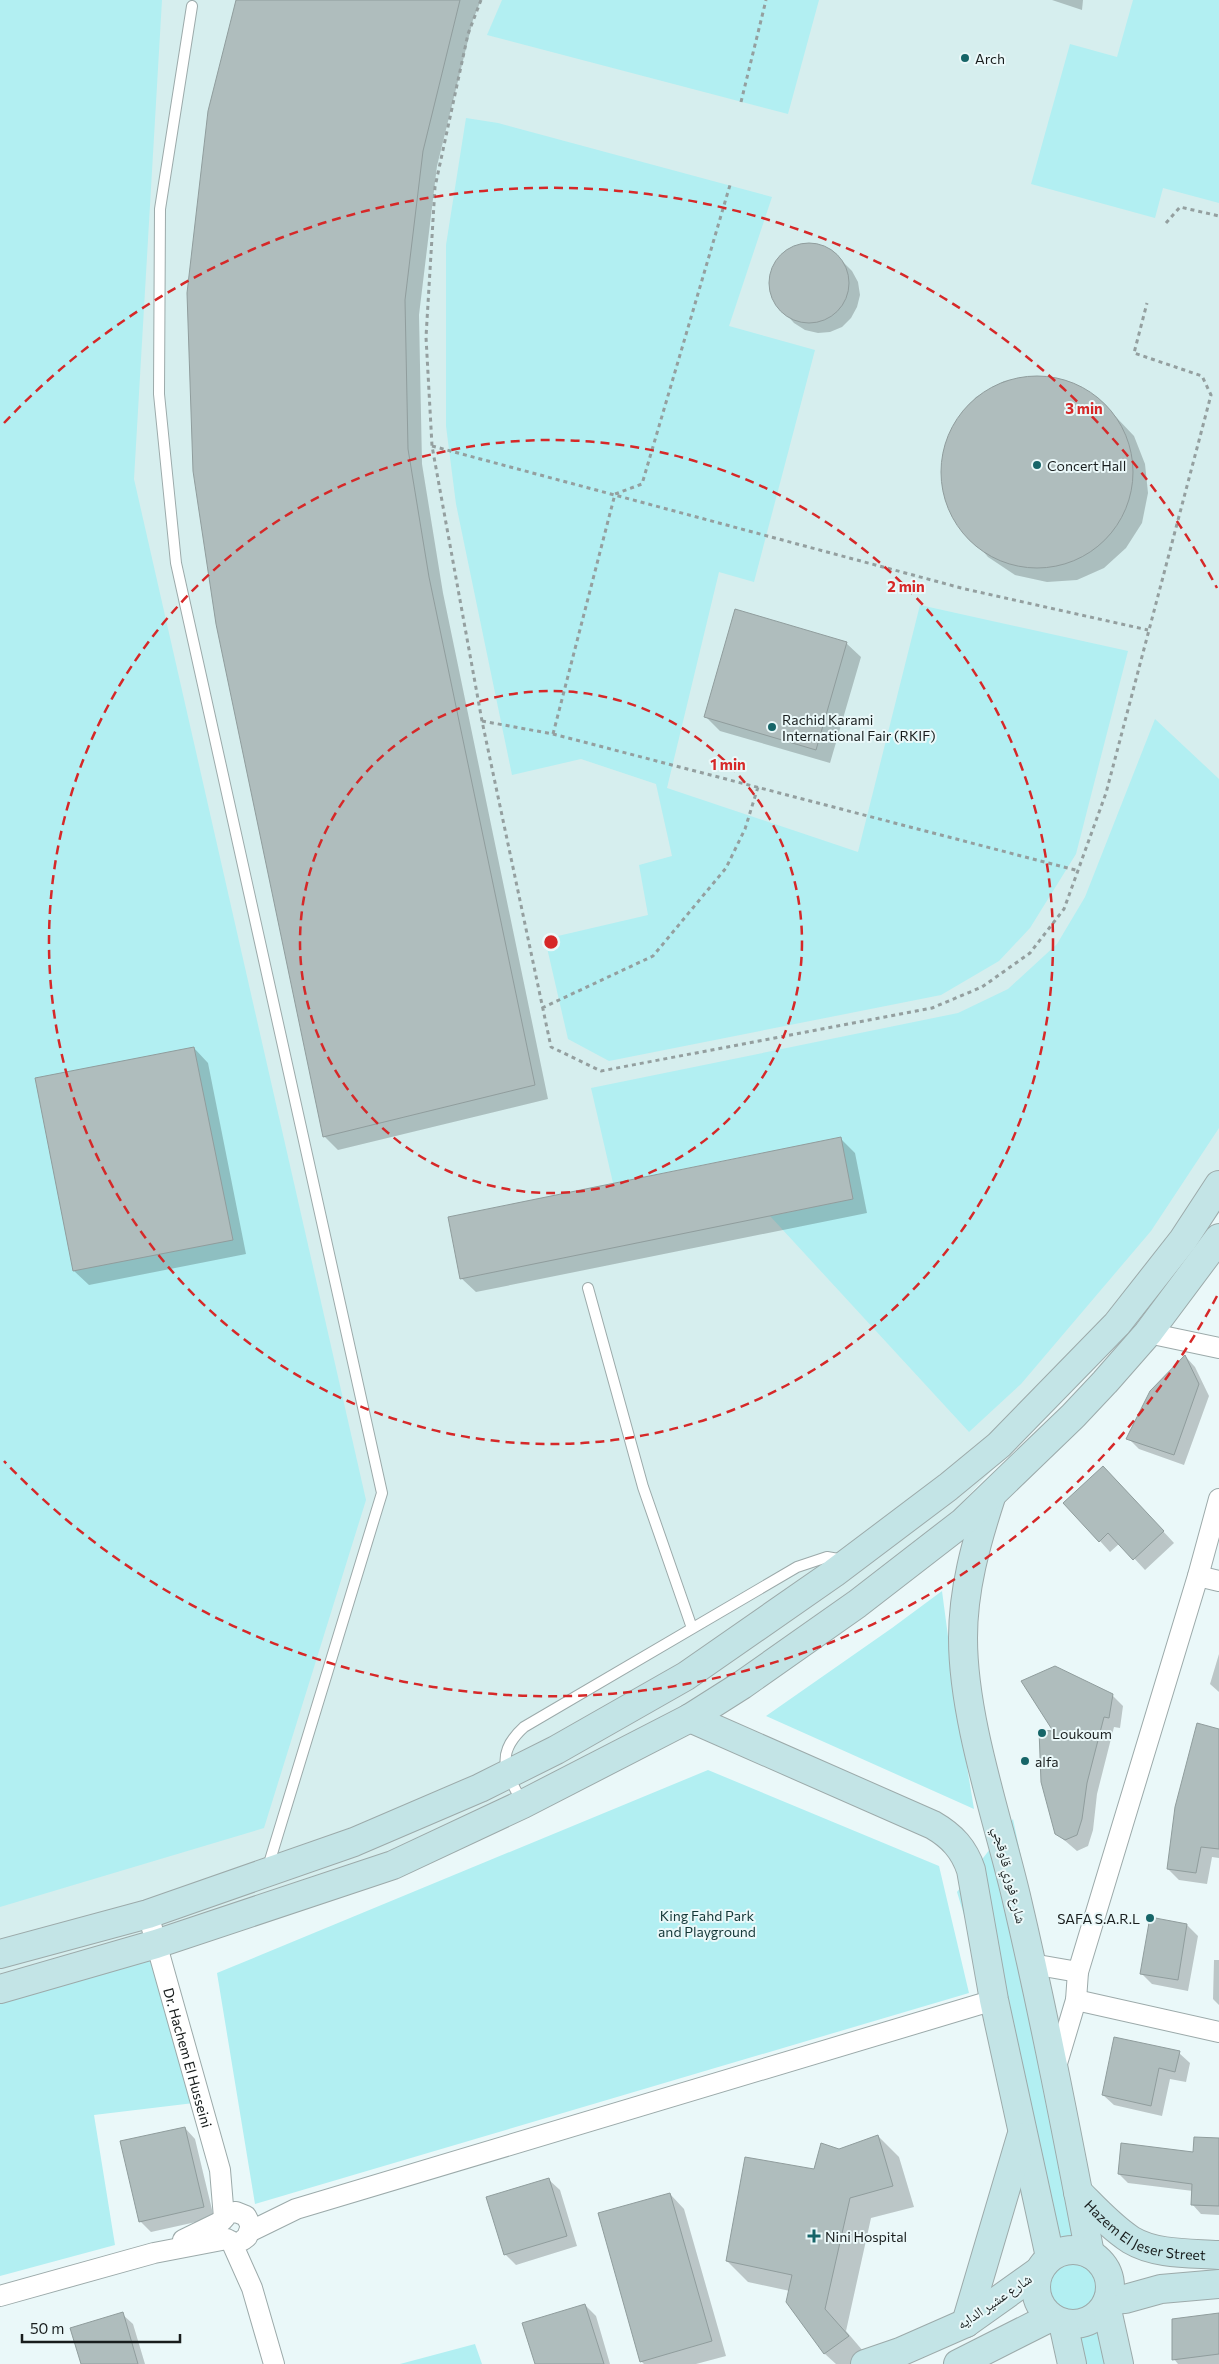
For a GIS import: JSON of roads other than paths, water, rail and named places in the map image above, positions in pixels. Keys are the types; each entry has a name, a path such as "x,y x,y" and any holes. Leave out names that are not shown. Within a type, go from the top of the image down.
{"street":[{"path":"0,1954 148,1914 354,1842 508,1774 556,1750 686,1676 850,1561 962,1476 999,1445 1117,1324 1183,1240 1219,1185"},
{"path":"0,1989 156,1944 393,1865 523,1804 690,1718 742,1685 856,1604 929,1550 991,1496 1073,1416 1148,1334 1219,1238"},
{"path":"1148,1334 1219,1348"},
{"name":"شارع فوزي قاوقجي","path":"991,1496 968,1577 964,1605 963,1639 973,1722 1032,1964 1055,2070 1090,2254"},
{"path":"1055,2070 1076,2000 1078,1972 1198,1576 1219,1499"},
{"path":"1198,1576 1219,1581"},
{"path":"690,1718 933,1825 959,1845 967,1858 1022,2133 1044,2264 1035,2291 1044,2310 1057,2320 1076,2324 1088,2322 1098,2315 1107,2303 1160,2289 1219,2284"},
{"path":"967,1858 981,1844 996,1842 1004,1846"},
{"name":"Dr. Hachem El Husseini","path":"148,1914 274,2364"},
{"path":"1032,1964 1078,1972"},
{"path":"0,2296 154,2254 236,2227 994,2000"},
{"path":"1076,2000 1219,2032"},
{"path":"966,2323 1022,2133"},
{"name":"Hazem El Jeser Street","path":"1078,2192 1106,2221 1132,2241 1163,2251 1219,2255"},
{"path":"1044,2264 1062,2251 1077,2249 1099,2260 1110,2279 1107,2303 1119,2364"},
{"name":"شارع عشير الدايه","path":"865,2364 900,2352 966,2323 1044,2264"},
{"path":"958,2364 1057,2320"},
{"path":"1057,2320 1072,2364"}],"lane":[{"path":"192,6 160,209 159,394 176,563 382,1493 266,1873"},
{"path":"588,1288 643,1487 692,1628"},
{"path":"523,1804 508,1774 504,1760 507,1747 514,1735 524,1727 805,1564 827,1557 850,1561"}],"place":[{"name":"Arch","path":"965,58"},
{"name":"Concert Hall","path":"1037,465"},
{"name":"Rachid Karami International Fair (RKIF)","path":"772,727"},
{"name":"Loukoum","path":"1042,1733"},
{"name":"alfa","path":"1025,1761"},
{"name":"SAFA S.A.R.L","path":"1150,1918"},
{"name":"Nini Hospital","path":"814,2236"}],"park label":[{"name":"King Fahd Park and Playground","path":"707,1924"}]}
